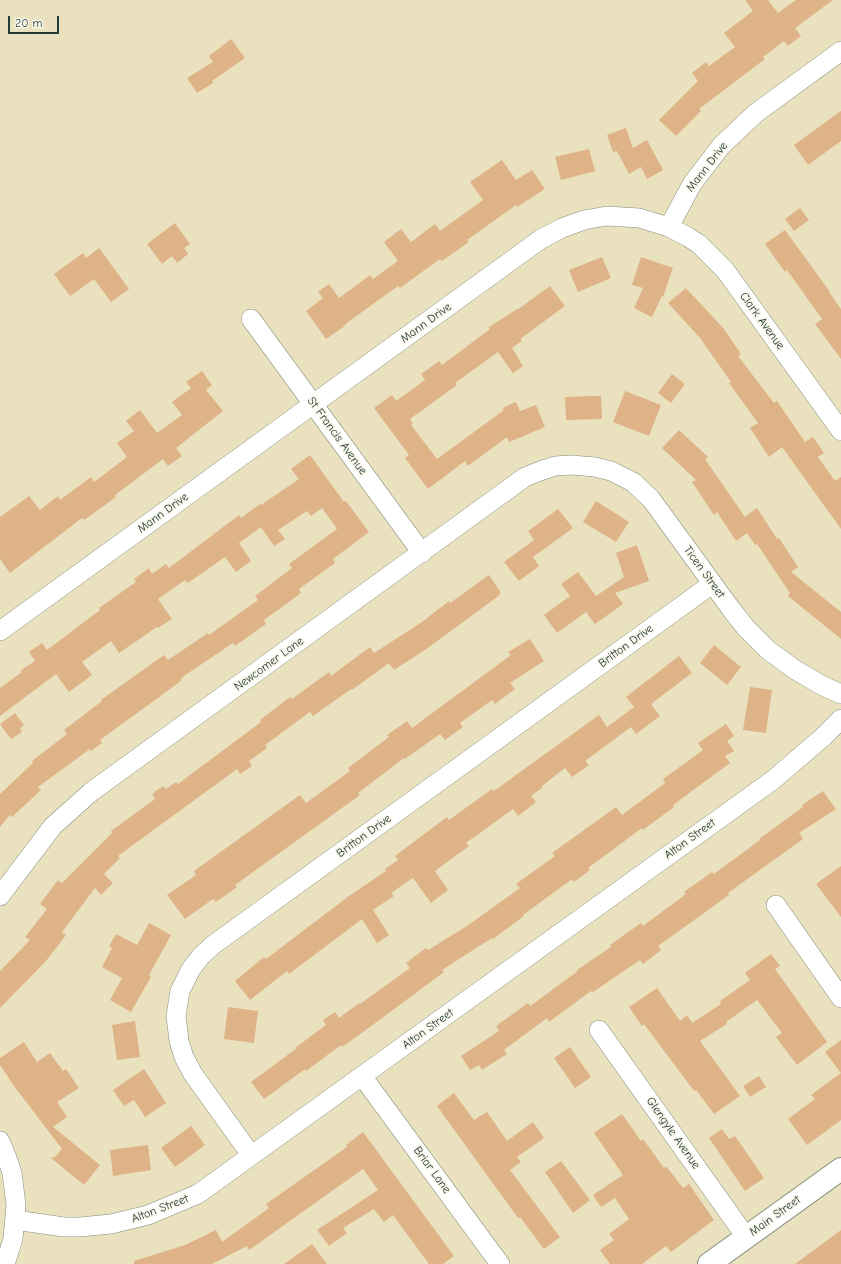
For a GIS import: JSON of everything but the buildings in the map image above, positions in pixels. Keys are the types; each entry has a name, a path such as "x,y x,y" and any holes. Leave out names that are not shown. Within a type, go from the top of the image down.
{"street":[{"name":"Mann Drive","path":"0,631 554,231 584,220 607,216 639,218 669,227 692,184 721,146 756,113 841,52"},
{"name":"Clark Avenue","path":"669,227 694,240 720,264 841,431"},
{"name":"St Francis Avenue","path":"251,318 422,553"},
{"name":"Newcomer Lane","path":"0,896 53,826 78,803 525,477 540,471 563,465"},
{"name":"Ticen Street","path":"563,465 595,466 611,471 633,482 654,503 740,621 768,650 804,676 841,694"},
{"name":"Britton Drive","path":"251,1156 193,1074 184,1057 180,1044 177,1032 176,1016 180,991 187,976 200,956 213,945 712,584"},
{"name":"Alton Street","path":"15,1220 56,1226 80,1227 111,1224 148,1215 198,1194 773,780 823,737 841,719"},
{"path":"776,905 841,998"},
{"name":"Glengyle Avenue","path":"599,1030 746,1237"},
{"name":"Briar Lane","path":"362,1076 500,1264"},
{"path":"0,1141 7,1158 13,1181 15,1197 15,1220 12,1239 5,1264"},
{"name":"Main Street","path":"709,1264 841,1169"}]}
